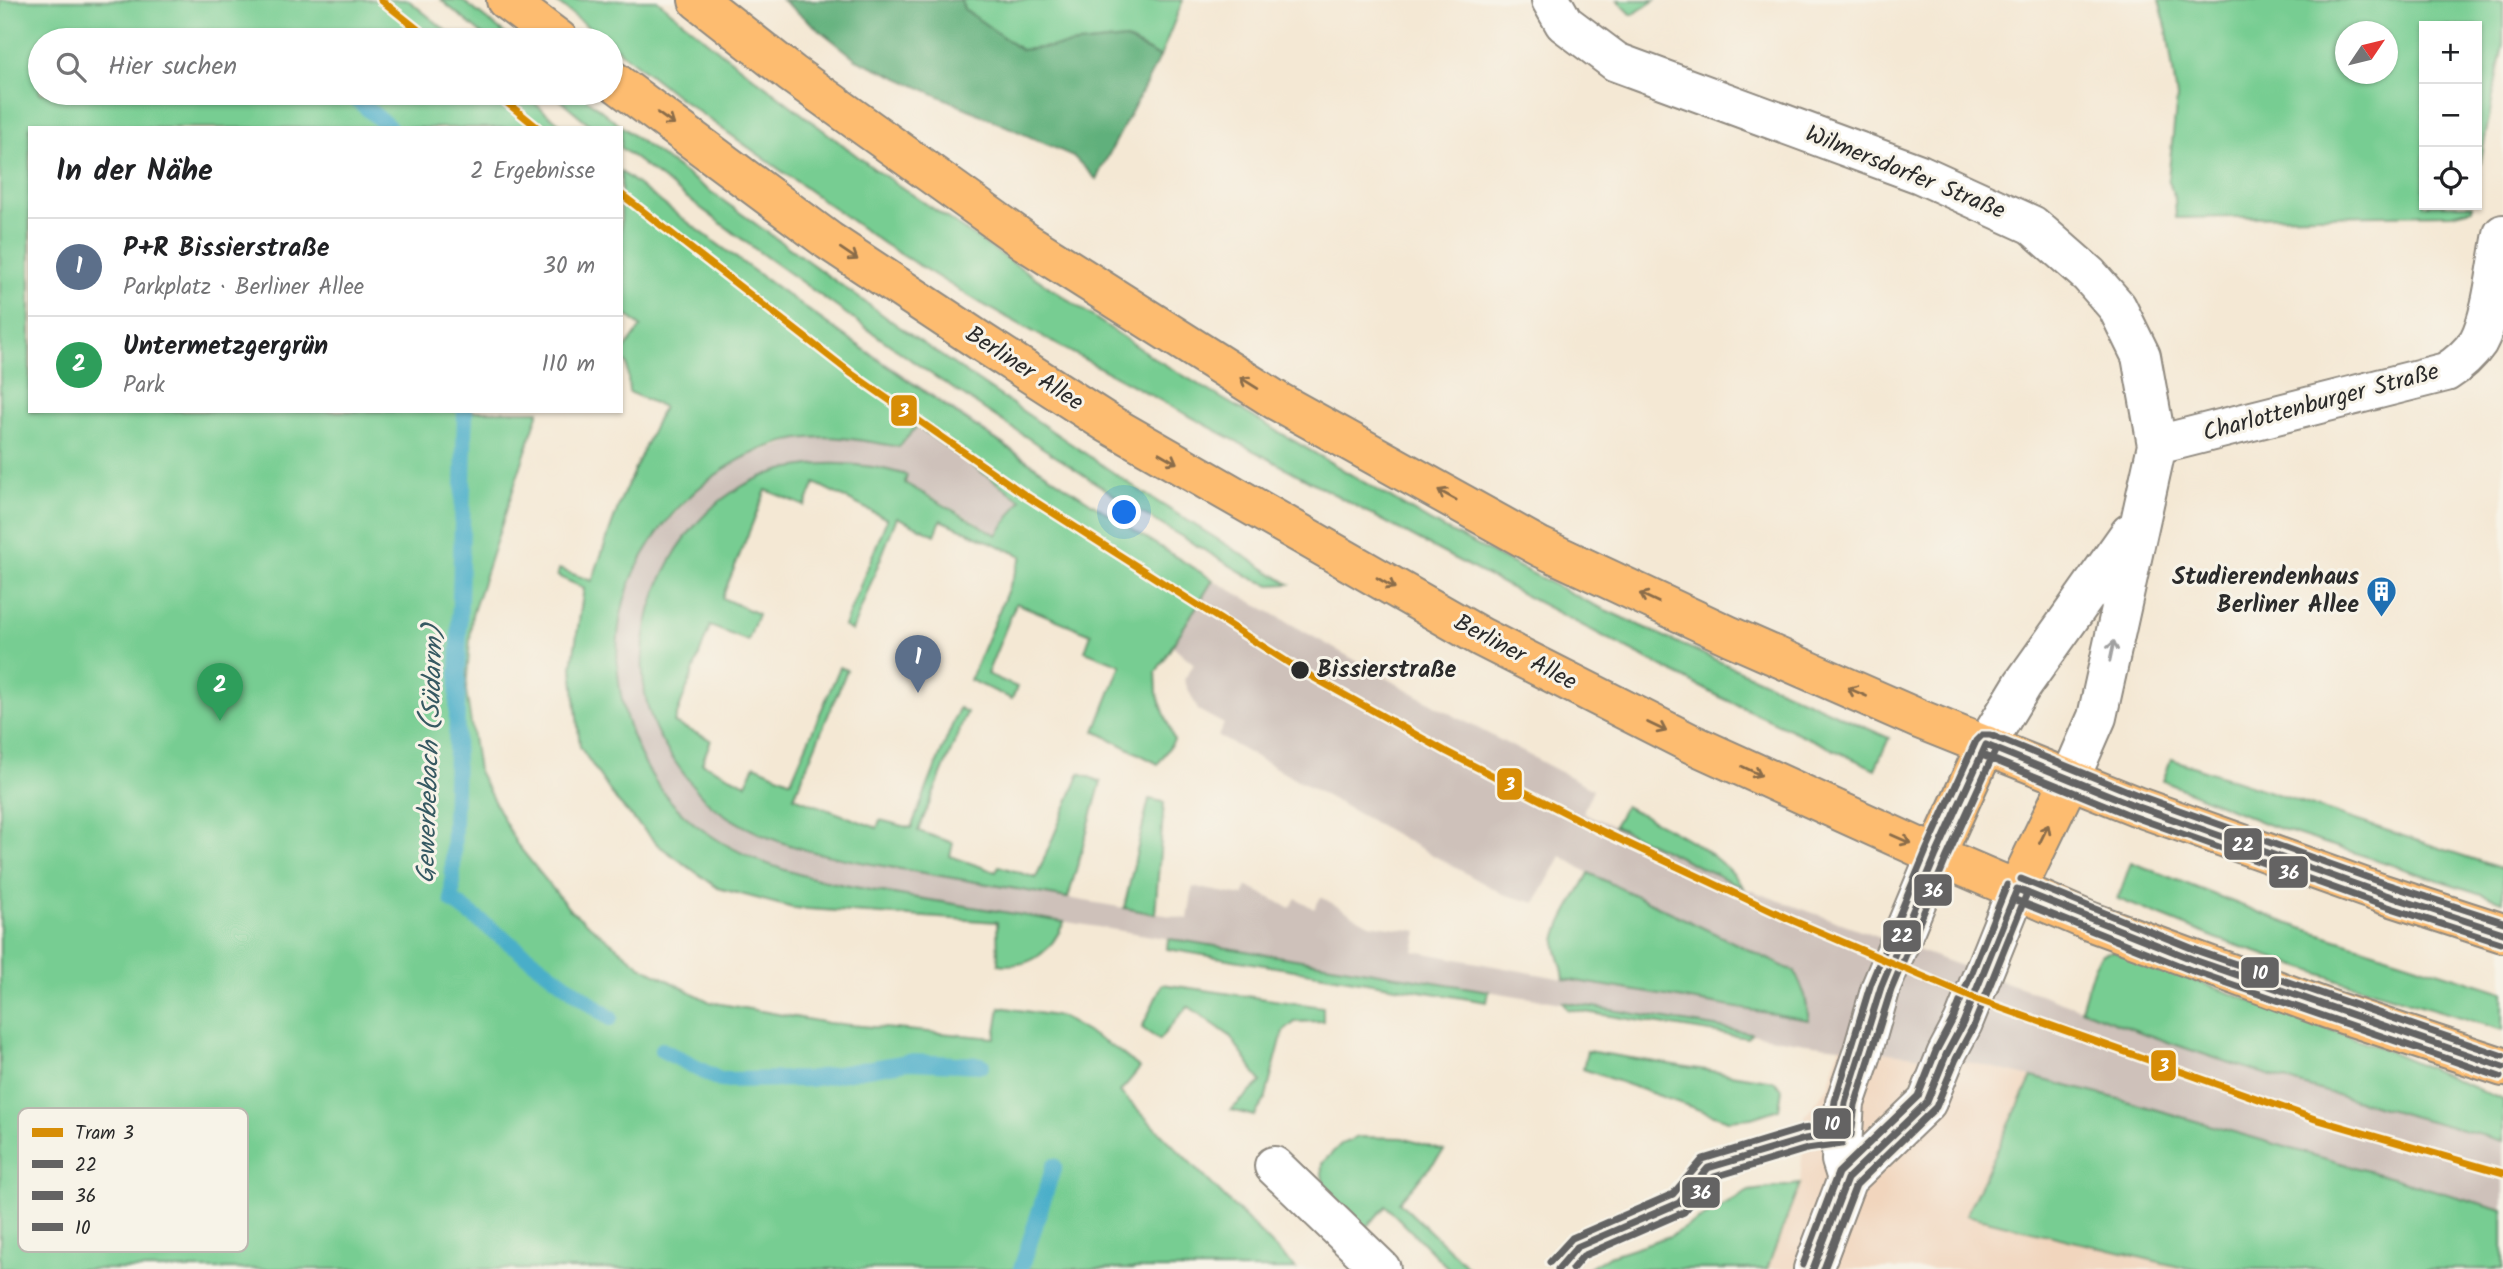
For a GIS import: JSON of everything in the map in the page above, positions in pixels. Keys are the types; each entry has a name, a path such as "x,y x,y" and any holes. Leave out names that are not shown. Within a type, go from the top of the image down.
{"main road":[{"path":"506,0 543,28"},
{"path":"698,0 792,74 1026,242 1278,401 1540,547 1742,642 1919,719 2136,806 2354,884 2503,933"},
{"name":"Berliner Allee","path":"623,88 830,241 983,343 1120,430 1480,637 1690,743 2089,921 2315,1005 2503,1067"},
{"path":"1936,855 1986,745"},
{"path":"2017,889 2070,779"}],"street":[{"name":"Wilmersdorfer Straße","path":"1551,0 1564,23 1616,62 1920,174 2032,225 2089,275 2117,307 2141,356 2157,445"},
{"name":"Charlottenburger Straße","path":"2157,445 2446,372 2463,361 2479,340 2487,317 2503,234"},
{"path":"2070,779 2097,718 2157,445"},
{"path":"1986,745 2023,684 2141,517"},
{"path":"1847,1179 1841,1160 1845,1103 1881,988 1936,855"},
{"path":"1813,1269 1847,1179 1927,1102 1946,1055 1963,1023 2017,889"},
{"path":"1274,1166 1381,1269"}],"shaded area":[{"path":"623,174 743,265 1121,523 1213,580 1447,712 1593,789 1583,812 1744,888 2081,1009 2137,1032 2321,1091 2503,1141 2503,1210 2123,1100 1974,1063 1805,1043 847,886 799,875 747,855 703,830 674,805 647,768 634,740 621,697 616,655 621,614 628,589 654,537 696,491 722,470 745,457 797,440 859,439 895,446","holes":["821,463 907,475 905,482 972,519 1172,645 1194,664 1184,680 1198,710 1224,724 1218,736 1503,894 1535,903 1561,856 1589,873 1795,972 1763,1011 1564,979 1414,951 1418,931 1369,924 1321,897 1314,909 1296,898 1290,908 1247,886 1243,896 1193,887 1188,919 850,860 788,846 757,833 710,804 689,782 656,732 650,717 643,674 645,634 661,578 685,539 758,478"]},
{"path":"1840,1047 1974,1063 2032,1077 1966,1215 2188,1269 1767,1269 1800,1184 1805,1116 1828,1087"}],"green space":[{"path":"0,0 408,0 443,28 28,28 28,105 537,105 563,126 28,126 28,413 538,413 472,615 466,690 478,771 516,843 569,909 642,967 710,1002 828,1023 995,1038 1000,1007 1061,1017 1116,1049 1140,1068 1120,1092 1296,1269 0,1269"},
{"path":"441,0 462,0 498,28 475,28"},
{"path":"554,0 657,0 873,168 1157,360 1433,523 1592,604 1889,738 1875,769 1720,697 1430,546 982,304 884,244 682,100 623,53 623,28 590,28"},
{"path":"782,0 961,0 964,9 1021,50 1126,39 1160,57 1096,179 1073,156 856,59"},
{"path":"961,0 1183,0 1160,57 1126,39 1021,50 964,9"},
{"path":"1617,0 1655,0 1632,15"},
{"path":"2159,0 2503,0 2503,44 2482,155 2482,21 2419,21 2419,210 2468,210 2452,214 2176,218 2175,199 2168,179 2177,98 2167,30"},
{"path":"566,105 594,105 621,126 592,126"},
{"path":"623,128 915,338 1142,492 1289,584 1271,585 1253,579 1132,507 928,372 755,249 623,150"},
{"path":"623,173 765,279 986,434 1213,580 1156,672 1157,693 1174,740 1158,764 1095,731 1121,665 1085,651 1091,634 1016,603 987,674 1017,687 1012,699 970,680 1022,556 941,520 935,535 897,517 852,631 844,626 887,519 815,483 805,506 766,490 722,598 758,614 748,641 710,626 674,723 711,740 702,763 746,784 755,765 791,781 840,667 847,670 794,797 877,828 880,820 911,828 959,708 967,712 918,831 953,843 950,856 996,872 999,866 1036,878 1080,773 1101,782 1068,898 833,857 782,843 758,833 712,806 690,782 657,732 644,689 643,657 647,625 656,593 670,562 688,535 709,511 734,491 754,480 775,472 819,464 885,469 907,475 905,483 997,535 1021,500 917,426 899,447 837,438 799,439 768,447 739,460 685,501 662,527 630,584 621,615 618,644 618,675 623,705 644,762 660,788 680,811 727,845 753,858 806,876 862,889 1064,922 1053,942 1030,961 1010,965 998,964 997,922 793,908 718,888 658,845 616,800 580,747 572,667 584,588 557,576 559,569 592,581 621,499 663,407 629,392 627,364 623,360 623,351 641,327 623,312"},
{"path":"2171,759 2503,869 2503,901 2269,825 2163,781"},
{"path":"1149,799 1164,802 1155,914 1124,908"},
{"path":"1625,806 1705,850 1720,861 1744,888 1614,826"},
{"path":"2131,862 2289,924 2503,992 2503,1030 2347,983 2218,939 2118,899"},
{"path":"1589,873 1795,972 1805,995 1809,1020 1564,979 1556,946 1559,929"},
{"path":"1168,939 1489,991 1487,1002 1167,949"},
{"path":"2113,951 2382,1048 2503,1100 2503,1141 2237,1065 2081,1009 2094,966 2102,954"},
{"path":"1162,984 1323,1007 1323,1021 1295,1022 1283,1032 1265,1100 1254,1116 1231,1110 1261,1082 1230,1036 1188,1006 1159,1040 1142,1028"},
{"path":"1563,1002 1751,1033 1747,1038 1567,1009"},
{"path":"1587,1051 1774,1081 1782,1089 1779,1109 1751,1118 1728,1120 1583,1069"},
{"path":"2032,1077 2123,1100 2503,1210 2503,1269 2188,1269 1966,1215"},
{"path":"1358,1137 1403,1138 1444,1151 1399,1202 1470,1269 1449,1269 1386,1206 1360,1234 1338,1210 1327,1193 1322,1163 1341,1144"},
{"path":"1800,1184 1767,1269 1588,1269 1609,1256 1670,1236 1749,1191"}],"waterway":[{"name":"Gewerbebach (Südarm)","path":"363,105 388,126"},
{"name":"Gewerbebach (Südarm)","path":"465,413 452,900 610,1018"},
{"name":"Gewerbebach (Südarm)","path":"662,1050 720,1080 809,1079 908,1062 982,1065"},
{"name":"Gewerbebach (Südarm)","path":"1021,1269 1054,1166"}],"tram line":[{"name":"3","path":"381,0 416,28"},
{"name":"3","path":"510,105 536,126"},
{"name":"3","path":"623,196 852,374 1028,497 1300,670 1447,752 1593,827 1787,918 1973,998 2315,1119 2503,1173"}],"transit line":[{"name":"10","path":"1550,1262 1572,1238 1673,1194 1703,1159 1802,1129 1832,1125 1835,1101 1871,983 1926,851 1976,741 1982,735 1990,735 2140,796 2383,883 2503,922"},
{"name":"22","path":"1986,745 2136,806 2380,893 2503,933"},
{"name":"22","path":"1841,1134 1845,1103 1881,987 1986,745"},
{"name":"36","path":"1851,1135 1855,1105 1891,990 1996,749"},
{"name":"36","path":"1982,755 2132,816 2376,903 2500,943"},
{"name":"10","path":"2021,879 2201,952 2503,1056"},
{"name":"10","path":"1803,1265 1838,1173 1918,1096 1936,1051 1953,1019 2007,885"},
{"name":"22","path":"2017,889 2197,961 2503,1067"},
{"name":"22","path":"1813,1269 1847,1179 1927,1102 1946,1055 1963,1023 2017,889"},
{"name":"36","path":"1824,1269 1856,1185 1936,1107 1973,1027 2027,893"},
{"name":"36","path":"2013,899 2193,971 2500,1077"},
{"name":"22","path":"1558,1269 1577,1247 1679,1203 1708,1168 1805,1139 1841,1134"},
{"name":"36","path":"1572,1269 1583,1256 1684,1212 1714,1177 1807,1149 1842,1144"}],"place":[{"name":"Studierendenhaus Berliner Allee","path":"2382,618"},
{"name":"Bissierstraße","path":"1300,670"},
{"name":"P+R Bissierstraße","path":"918,693"},
{"name":"Untermetzgergrün","path":"220,721"}]}
